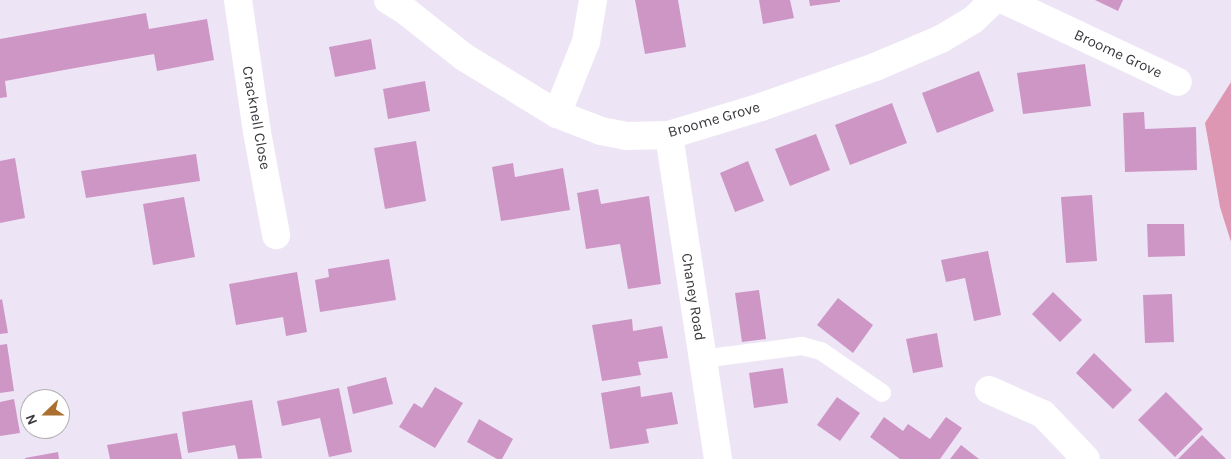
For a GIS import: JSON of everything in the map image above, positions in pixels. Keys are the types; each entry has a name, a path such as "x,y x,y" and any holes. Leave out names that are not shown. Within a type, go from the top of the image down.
{"street":[{"name":"Cracknell Close","path":"238,0 257,132 276,235"},
{"name":"Broome Grove","path":"388,0 407,12 464,57 557,114 609,133 626,136 669,135 761,107 875,67 941,40 973,20 994,0"},
{"path":"557,114 586,42 592,0"},
{"name":"Broome Grove","path":"1004,0 1178,82"},
{"name":"Chaney Road","path":"669,135 718,459"},
{"path":"989,390 1043,414 1086,459"}],"lane":[{"path":"702,359 802,346 821,351 882,393"}],"shaded area":[{"path":"1231,82 1231,242 1220,207 1205,123"}],"building":[{"path":"635,0 678,0 686,47 645,54"},
{"path":"759,0 790,0 794,18 763,24"},
{"path":"809,0 840,0 840,2 810,6"},
{"path":"1095,0 1123,0 1118,11"},
{"path":"146,13 149,29 207,19 214,60 157,71 154,54 5,81 7,97 0,98 0,39"},
{"path":"371,39 376,69 335,77 329,47"},
{"path":"1085,64 1091,106 1023,114 1017,73"},
{"path":"979,71 994,111 937,133 922,93"},
{"path":"425,81 430,111 388,119 383,89"},
{"path":"892,103 907,143 850,165 835,125"},
{"path":"1144,112 1145,129 1196,127 1197,170 1125,172 1123,113"},
{"path":"816,134 830,170 790,186 775,149"},
{"path":"416,141 426,201 385,209 374,148"},
{"path":"196,154 200,181 86,198 81,171"},
{"path":"15,158 25,218 0,223 0,161"},
{"path":"748,161 764,201 735,212 720,173"},
{"path":"513,163 515,177 563,168 570,210 501,221 492,167"},
{"path":"598,189 601,204 649,196 661,284 628,289 620,244 586,249 577,193"},
{"path":"1092,195 1097,261 1066,263 1061,197"},
{"path":"184,197 195,257 153,265 143,204"},
{"path":"1147,224 1184,224 1185,256 1148,257"},
{"path":"988,251 1001,315 974,321 965,278 946,282 941,260"},
{"path":"389,259 396,300 320,312 315,280 329,277 328,269"},
{"path":"297,272 307,332 286,336 283,317 236,325 229,284"},
{"path":"759,290 766,339 742,342 735,293"},
{"path":"1053,292 1082,320 1060,342 1032,314"},
{"path":"1172,294 1174,342 1145,343 1143,295"},
{"path":"838,298 873,325 853,353 817,325"},
{"path":"2,299 8,333 0,334 0,300"},
{"path":"632,319 633,331 662,326 668,358 638,362 641,375 602,381 592,325"},
{"path":"937,333 943,367 913,373 906,339"},
{"path":"7,344 14,391 0,393 0,345"},
{"path":"1094,353 1132,390 1113,409 1076,373"},
{"path":"783,368 788,403 754,408 749,373"},
{"path":"386,377 393,404 353,414 347,387"},
{"path":"640,386 641,397 672,392 678,424 646,429 649,443 610,449 601,393"},
{"path":"435,387 463,403 435,448 399,427 414,403 422,408"},
{"path":"339,388 352,452 329,457 320,418 282,426 277,401"},
{"path":"1166,392 1203,429 1175,457 1138,420"},
{"path":"837,397 860,413 840,441 817,425"},
{"path":"14,399 20,433 0,436 0,402"},
{"path":"252,400 262,458 238,459 235,445 188,453 182,412"},
{"path":"884,417 903,431 908,424 930,439 946,417 962,428 940,459 900,459 870,437"},
{"path":"479,419 513,439 502,459 497,459 467,442"},
{"path":"177,433 182,459 110,459 107,445"},
{"path":"1202,435 1226,459 1178,459"},
{"path":"961,445 979,459 950,459"},
{"path":"58,452 59,459 25,459 25,458"}]}
